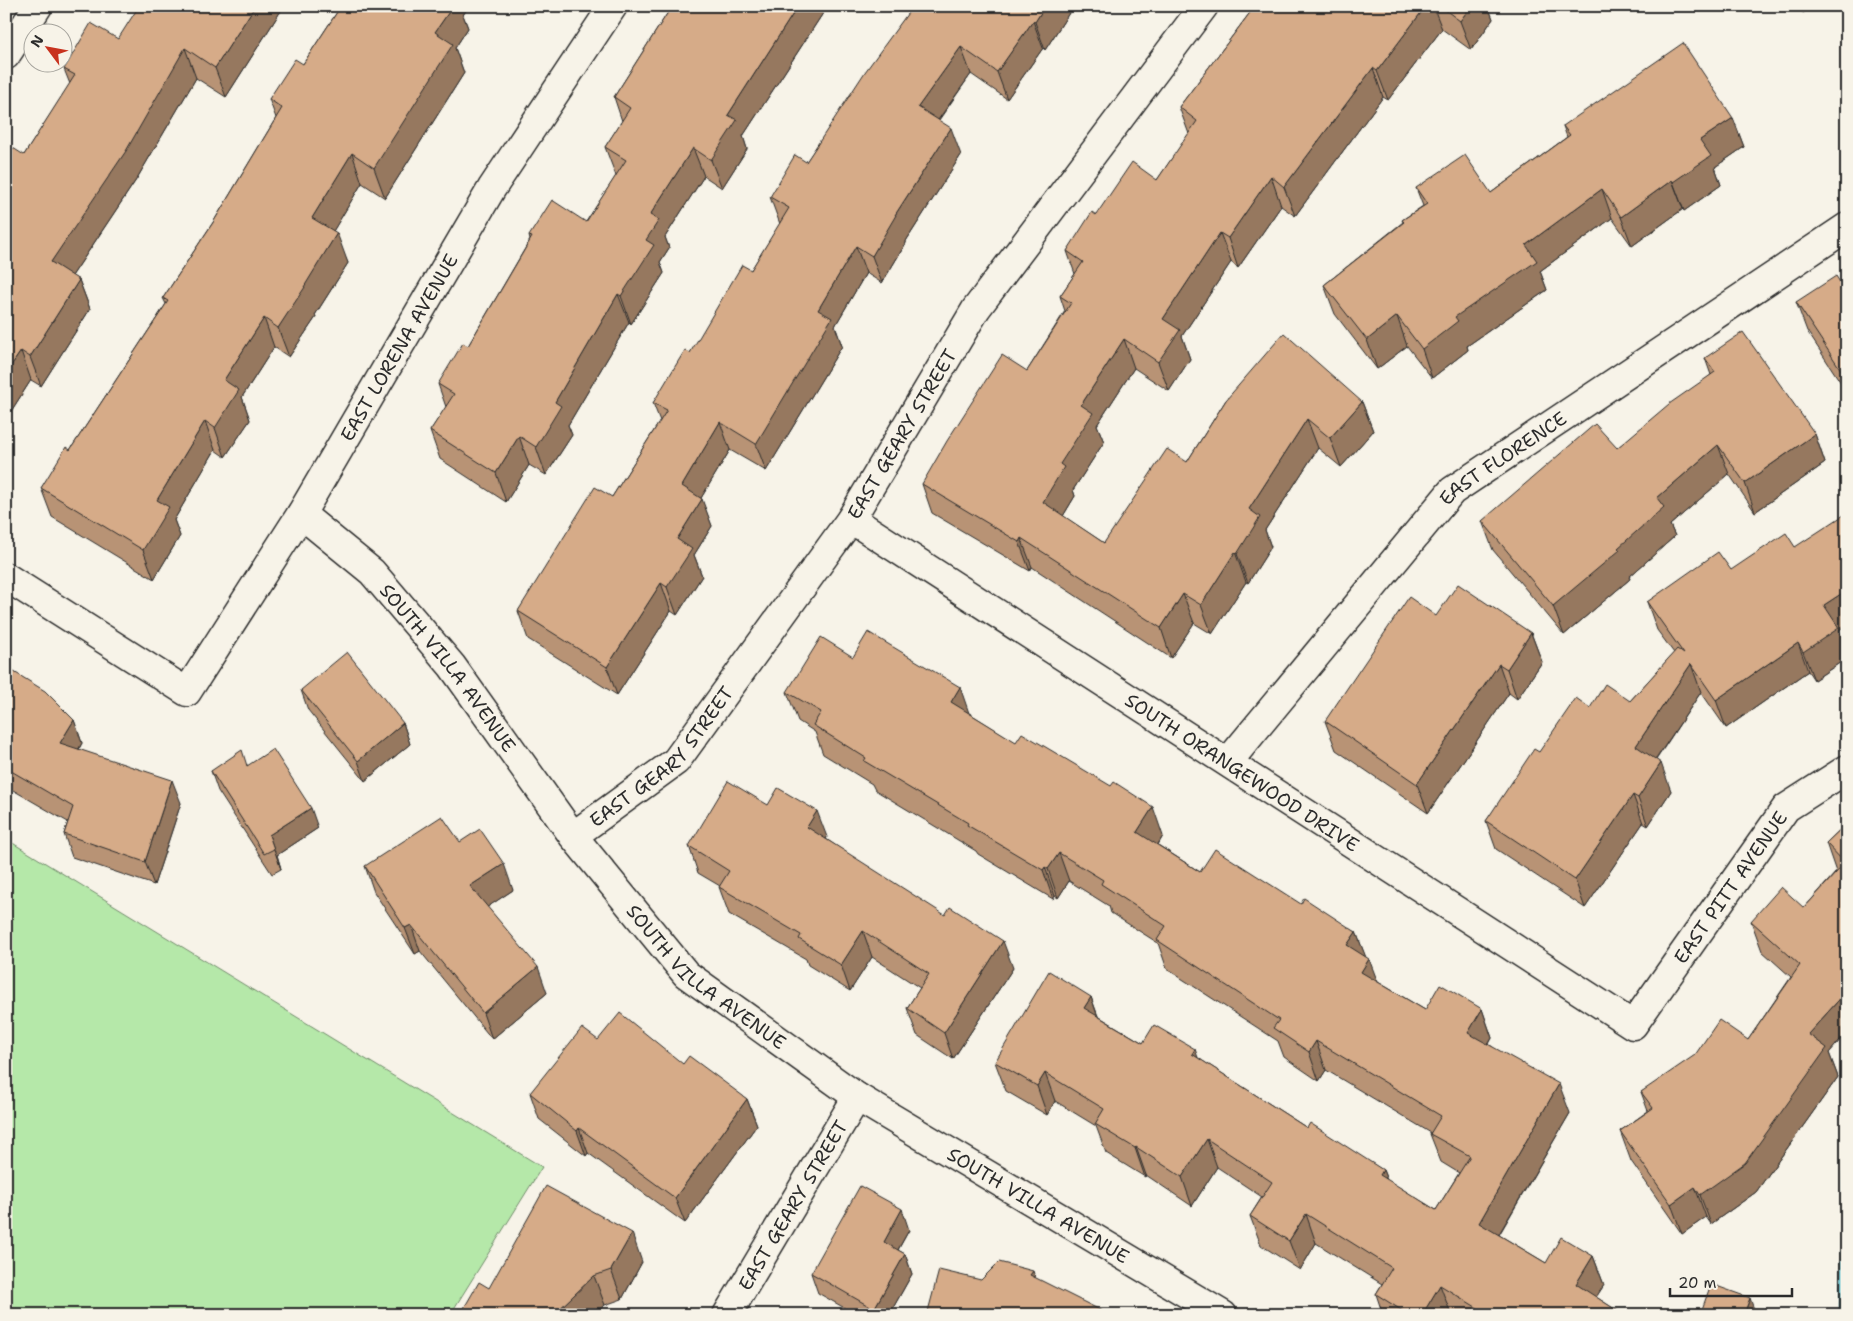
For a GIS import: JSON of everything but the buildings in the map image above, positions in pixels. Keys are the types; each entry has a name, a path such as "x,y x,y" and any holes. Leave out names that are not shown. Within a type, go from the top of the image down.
{"street":[{"path":"6,55 38,6"},
{"name":"EAST LORENA AVENUE","path":"6,577 188,692 300,514 492,188 613,6"},
{"name":"EAST GEARY STREET","path":"573,836 676,761 852,519 976,309 1204,6"},
{"name":"EAST FLORENCE","path":"1228,762 1452,491 1847,227"},
{"name":"SOUTH VILLA AVENUE","path":"300,514 372,572 452,666 573,836 686,974 857,1097 1223,1315"},
{"name":"SOUTH ORANGEWOOD DRIVE","path":"852,519 1633,1025"},
{"name":"EAST PITT AVENUE","path":"1633,1025 1786,808 1847,769"},
{"name":"EAST GEARY STREET","path":"727,1315 857,1097"}],"green space":[{"path":"6,839 542,1167 450,1315 6,1315"}],"water":[{"path":"1847,1142 1847,1315 1839,1315 1843,1174"}]}
